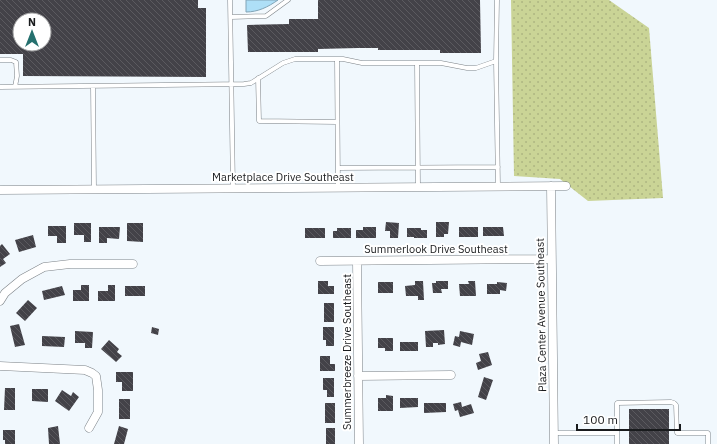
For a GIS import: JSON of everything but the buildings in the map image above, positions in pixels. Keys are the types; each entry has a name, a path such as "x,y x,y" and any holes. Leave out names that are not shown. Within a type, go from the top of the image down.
{"street":[{"name":"Plaza Center Avenue Southeast","path":"551,186 554,444"},
{"name":"Marketplace Drive Southeast","path":"0,190 566,186"},
{"name":"Summerlook Drive Southeast","path":"320,261 552,259"},
{"name":"Summerbreeze Drive Southeast","path":"357,261 359,444"},
{"path":"0,301 5,294 22,279 44,267 70,264 133,264"},
{"path":"0,366 85,370 92,373 96,376 98,390 98,412 89,428"},
{"path":"358,376 451,375"}],"lane":[{"path":"230,0 233,188"},
{"path":"231,17 266,16 288,0"},
{"path":"497,0 496,61 498,186"},
{"path":"0,87 251,83 283,62 295,59 343,59 362,63 441,63 467,68 476,68 496,61"},
{"path":"337,59 338,188"},
{"path":"0,60 11,60 16,62 17,76 15,87"},
{"path":"417,63 418,187"},
{"path":"258,78 259,121 338,122"},
{"path":"93,86 94,189"},
{"path":"338,168 498,167"},
{"path":"617,444 617,403 671,402 676,405 677,433 708,433 708,444"},
{"path":"554,434 617,434"}],"green space":[{"path":"511,0 609,0 649,28 663,198 588,201 560,179 514,176"}],"water":[{"path":"246,0 278,0 263,9 246,12"}]}
